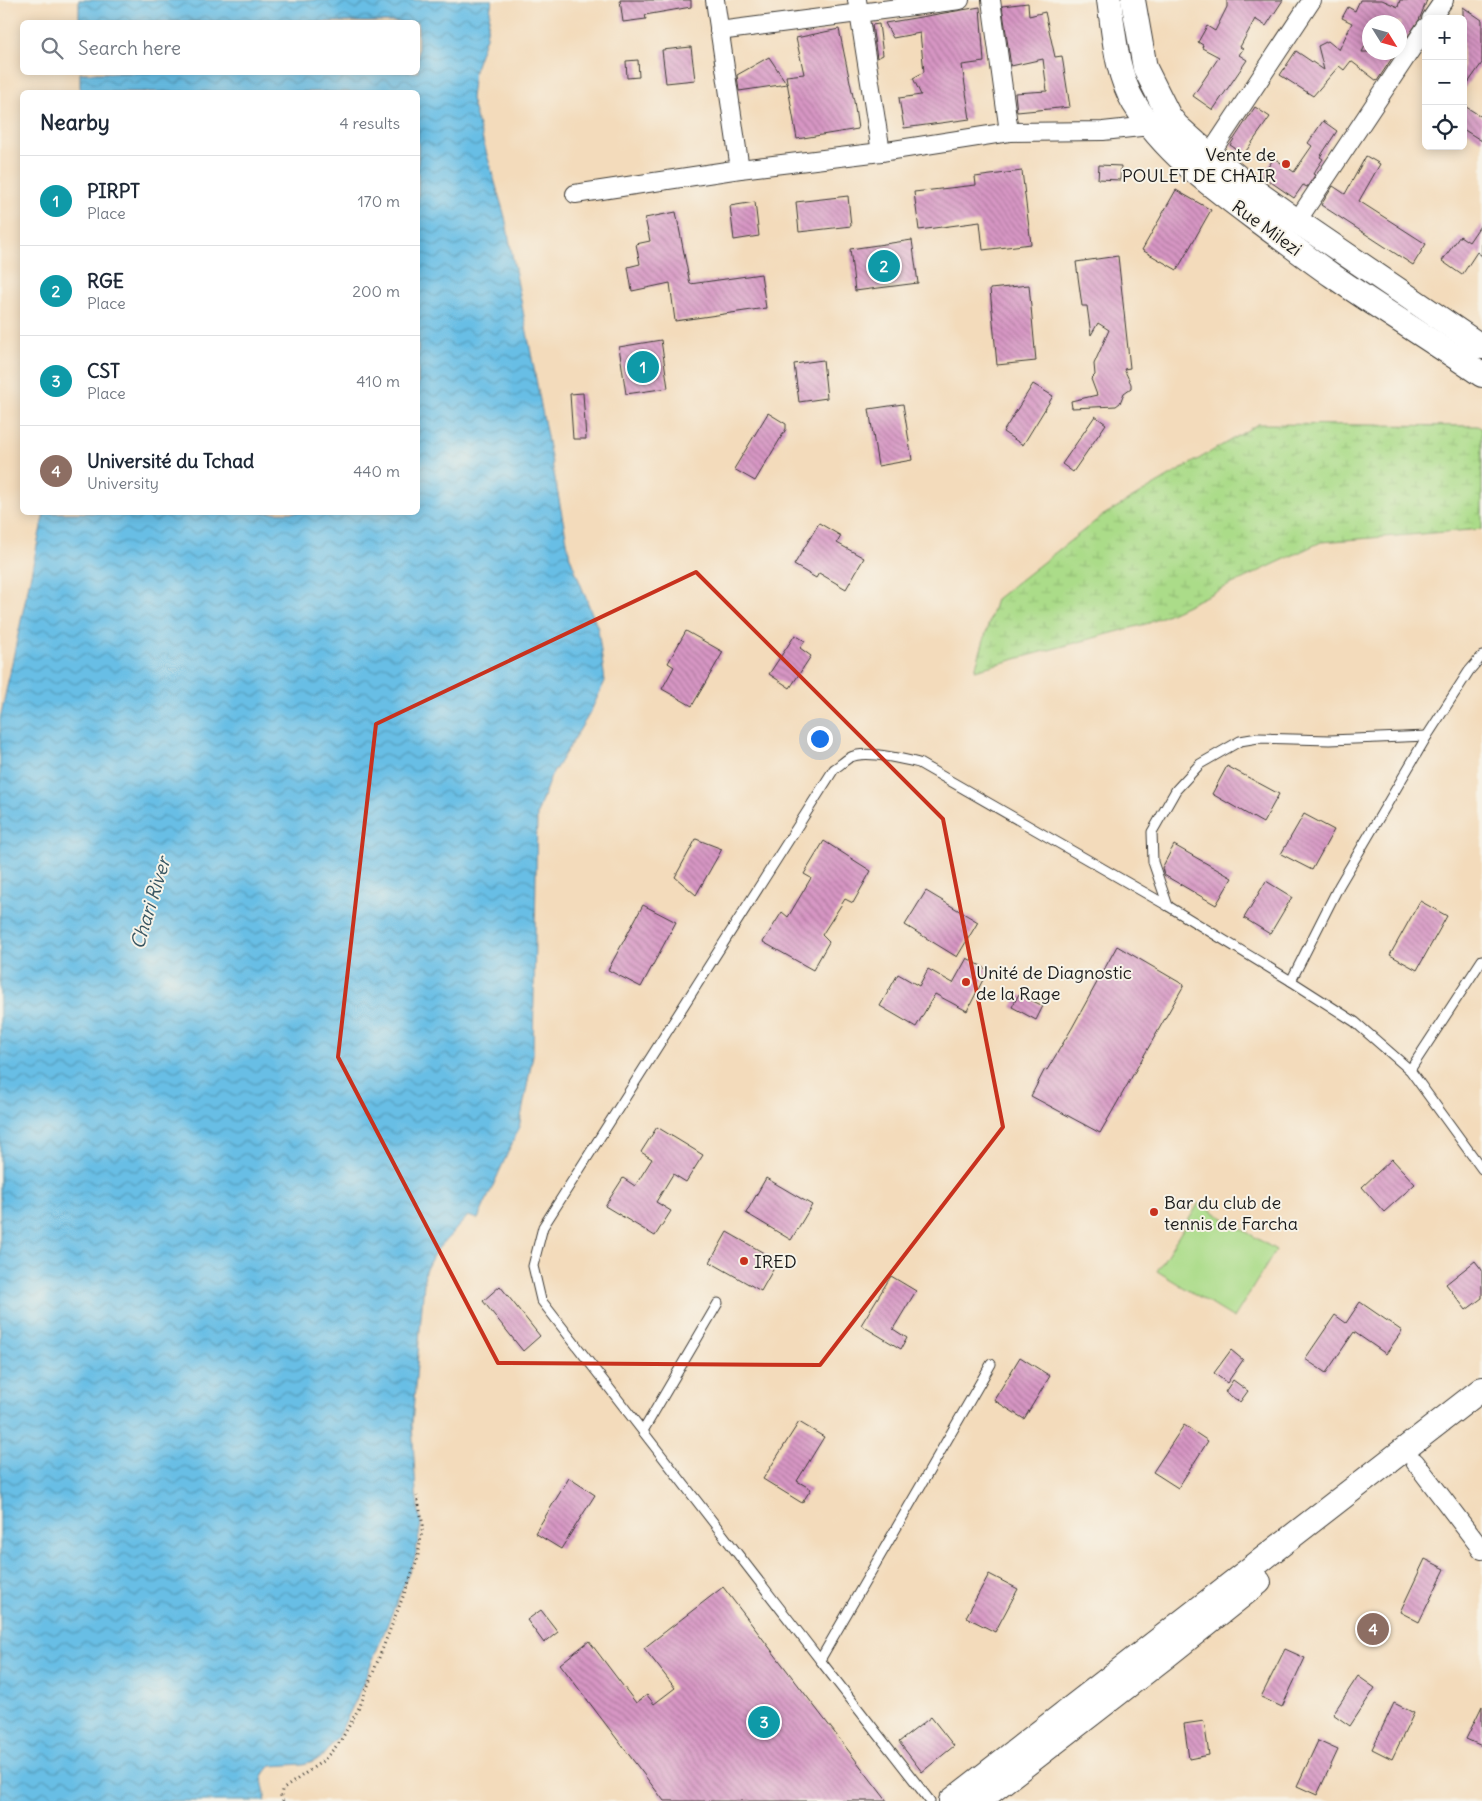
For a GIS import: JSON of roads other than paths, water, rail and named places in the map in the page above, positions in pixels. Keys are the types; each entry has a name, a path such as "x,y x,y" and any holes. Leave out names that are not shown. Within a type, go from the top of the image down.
{"main road":[{"name":"Rue Milezi","path":"1109,0 1123,80 1133,102 1160,121 1177,126 1255,191 1482,347"},
{"name":"Rue Milezi","path":"1133,0 1144,68 1160,121 1173,152 1217,191 1333,276 1480,369"},
{"path":"979,1801 1165,1657 1246,1582 1482,1390"},
{"path":"951,1801 1246,1582 1415,1462 1482,1410"}],"street":[{"path":"716,0 740,169"},
{"path":"719,31 858,6 960,0"},
{"path":"991,0 1009,132"},
{"path":"1210,154 1312,0"},
{"path":"1434,15 1444,0"},
{"path":"858,6 881,152"},
{"path":"1297,221 1422,33"},
{"path":"575,194 740,169 881,152 1009,132 1103,131 1160,121"},
{"path":"1415,1462 1482,1550"}],"lane":[{"path":"1291,981 1339,886 1427,736 1468,671 1482,656"},
{"path":"1168,906 1153,862 1152,832 1176,790 1200,764 1240,742 1258,738 1330,740 1427,736"},
{"path":"930,1801 541,1300 533,1266 543,1227 834,769 851,756 872,754 919,763 1168,906 1291,981 1355,1022 1410,1070 1482,1169"},
{"path":"1410,1070 1482,960"},
{"path":"643,1431 718,1303"},
{"path":"820,1660 991,1364"}],"water":[{"name":"Chari River","path":"79,0 492,0 486,37 474,71 471,99 505,217 570,557 598,629 605,681 590,713 550,778 537,814 533,1055 519,1128 478,1219 468,1216 435,1252 425,1271 412,1424 416,1493 421,1525 415,1558 357,1698 337,1738 320,1759 303,1764 271,1766 266,1771 263,1780 265,1801 0,1801 0,719 44,515 420,515 420,90 80,90 80,75 420,75 420,20 79,20"}],"place":[{"name":"Vente de POULET DE CHAIR","path":"1286,164"},
{"name":"RGE","path":"884,266"},
{"name":"PIRPT","path":"643,367"},
{"name":"Unité de Diagnostic de la Rage","path":"966,982"},
{"name":"Bar du club de tennis de Farcha","path":"1154,1212"},
{"name":"IRED","path":"744,1261"},
{"name":"Université du Tchad","path":"1373,1629"},
{"name":"CST","path":"764,1722"}]}
